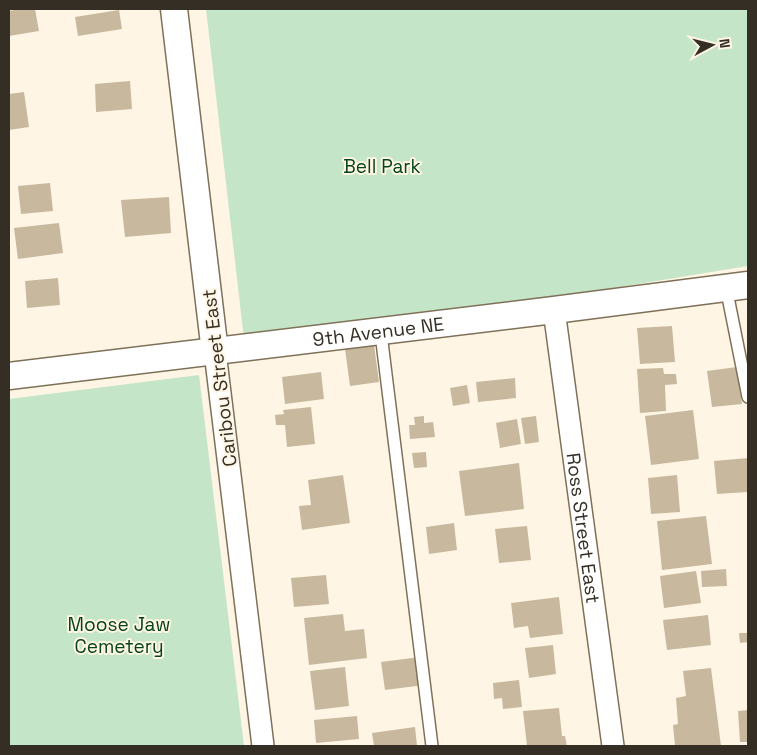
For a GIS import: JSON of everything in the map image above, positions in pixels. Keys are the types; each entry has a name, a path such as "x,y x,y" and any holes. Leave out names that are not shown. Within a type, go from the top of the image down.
{"street":[{"name":"Caribou Street East","path":"174,9 264,746"},
{"name":"9th Avenue NE","path":"9,376 216,352 737,286"},
{"name":"Ross Street East","path":"554,310 613,746"}],"lane":[{"path":"737,286 748,397"},
{"path":"376,332 382,342 432,746"}],"green space":[{"name":"Bell Park","path":"206,9 748,9 748,266 245,348"},
{"name":"Moose Jaw Cemetery","path":"199,375 244,746 9,746 9,399"}],"building":[{"path":"35,9 39,31 9,36 9,11"},
{"path":"119,10 122,29 78,36 75,17"},
{"path":"130,81 132,109 96,112 95,84"},
{"path":"24,92 29,127 9,130 9,94"},
{"path":"50,183 53,211 21,214 18,186"},
{"path":"169,197 171,233 125,237 121,200"},
{"path":"59,223 63,253 18,259 14,228"},
{"path":"58,278 60,305 27,308 25,281"},
{"path":"672,326 675,362 640,364 637,328"},
{"path":"374,345 379,382 350,386 345,349"},
{"path":"737,367 742,404 712,407 707,371"},
{"path":"663,368 664,374 676,374 677,384 665,385 666,411 640,413 637,369"},
{"path":"321,372 324,399 285,404 282,377"},
{"path":"515,378 516,398 478,402 476,382"},
{"path":"467,385 470,403 453,406 450,388"},
{"path":"311,407 315,444 287,447 285,425 276,425 275,415 284,414 283,410"},
{"path":"693,410 699,459 651,465 645,416"},
{"path":"424,416 424,423 433,422 435,437 410,439 409,425 415,425 414,417"},
{"path":"536,416 539,442 525,444 521,418"},
{"path":"517,419 521,444 500,448 496,423"},
{"path":"426,452 427,467 414,468 412,453"},
{"path":"748,458 748,492 717,494 714,461"},
{"path":"519,463 524,509 465,516 459,471"},
{"path":"343,475 350,523 302,530 299,506 311,505 308,480"},
{"path":"677,475 680,512 651,514 648,478"},
{"path":"706,516 712,564 662,570 657,521"},
{"path":"454,523 457,550 429,554 426,527"},
{"path":"527,526 531,560 499,563 495,529"},
{"path":"726,569 727,586 702,587 701,571"},
{"path":"696,571 701,603 664,608 660,576"},
{"path":"326,575 329,604 294,607 291,578"},
{"path":"559,597 563,634 530,638 528,626 514,628 511,603"},
{"path":"343,614 345,631 364,629 367,658 309,665 304,618"},
{"path":"708,615 711,645 667,650 663,620"},
{"path":"739,633 748,633 748,642 740,643"},
{"path":"553,645 556,674 529,678 525,648"},
{"path":"420,657 424,685 385,690 381,662"},
{"path":"345,667 349,706 315,710 310,671"},
{"path":"711,668 721,746 675,746 673,725 678,724 676,698 686,696 683,671"},
{"path":"519,680 522,707 503,709 502,698 494,699 493,683"},
{"path":"559,708 562,736 565,736 567,746 527,746 523,711"},
{"path":"748,710 748,742 740,742 738,711"},
{"path":"357,716 359,739 316,743 314,720"},
{"path":"415,727 417,746 374,746 372,733"}]}
